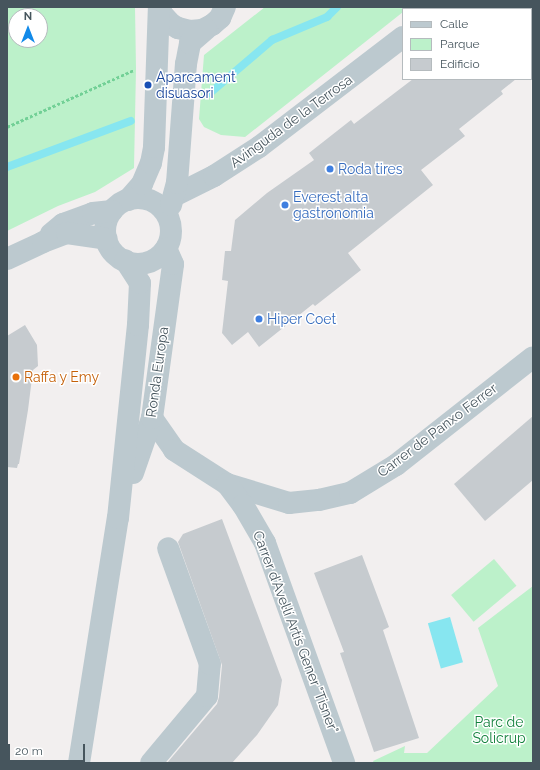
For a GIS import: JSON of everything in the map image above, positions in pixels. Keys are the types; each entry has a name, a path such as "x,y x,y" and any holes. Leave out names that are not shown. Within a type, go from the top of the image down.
{"street":[{"path":"159,7 167,21 178,28 190,31 206,28"},
{"path":"7,259 43,242 67,234 107,239 107,222 120,205 142,184 151,163 154,147 159,7"},
{"path":"168,218 177,183 186,64 190,43 206,28 218,20 225,7"},
{"name":"Avinguda de la Terrosa","path":"174,196 214,176 258,148 402,38"},
{"path":"43,242 63,224 93,212 140,198 152,201 162,208 168,218 171,233 166,248 160,255 148,262 135,263 125,260"},
{"name":"Ronda Europa","path":"79,763 118,518 130,409 140,283 125,260 113,252 107,239"},
{"name":"Ronda Europa","path":"118,518 152,418 173,264 166,248"},
{"name":"Carrer de Panxo Ferrer","path":"152,418 174,450 227,484 289,503 319,500 350,493 396,465 533,357"},
{"name":"Carrer d'Avel·lí Artís Gener \"Tisner\"","path":"227,484 243,505 265,543 344,763"},
{"path":"151,763 208,696 210,664 168,548"}],"path":[{"path":"7,127 140,68"}],"green space":[{"path":"7,7 135,7 136,69 134,168 95,192 58,206 7,231"},
{"path":"265,7 409,7 402,8 402,13 245,137 221,135 204,127 199,119 204,55"},
{"path":"494,559 516,586 474,622 451,595"},
{"name":"Parc de Solicrup","path":"533,586 533,763 374,763 373,761 405,746 404,753 427,753 498,686 478,628"}],"water":[{"path":"450,617 463,662 441,669 428,623"}],"building":[{"path":"412,80 515,80 501,91 503,94 459,129 465,136 421,170 433,185 348,253 361,270 315,306 313,304 259,347 248,332 232,345 222,333 228,281 222,280 225,251 231,251 235,220 267,193 314,160 309,153 351,120 354,124"},
{"path":"25,325 37,345 38,366 33,370 28,410 19,464 17,468 7,467 7,336"},
{"path":"533,416 533,480 485,521 454,484"},
{"path":"222,519 282,680 278,705 257,735 232,763 167,763 217,704 222,665 178,542 183,534"},
{"path":"362,555 389,627 383,630 419,738 374,752 340,653 344,652 314,573"}],"waterway":[{"path":"210,93 272,40 327,17 337,7"},
{"path":"7,167 131,121"}],"place":[{"name":"Aparcament disuasori","path":"148,85"},
{"name":"Roda tires","path":"330,169"},
{"name":"Everest alta gastronomia","path":"285,205"},
{"name":"Hiper Coet","path":"259,319"},
{"name":"Raffa y Emy","path":"16,377"}]}
